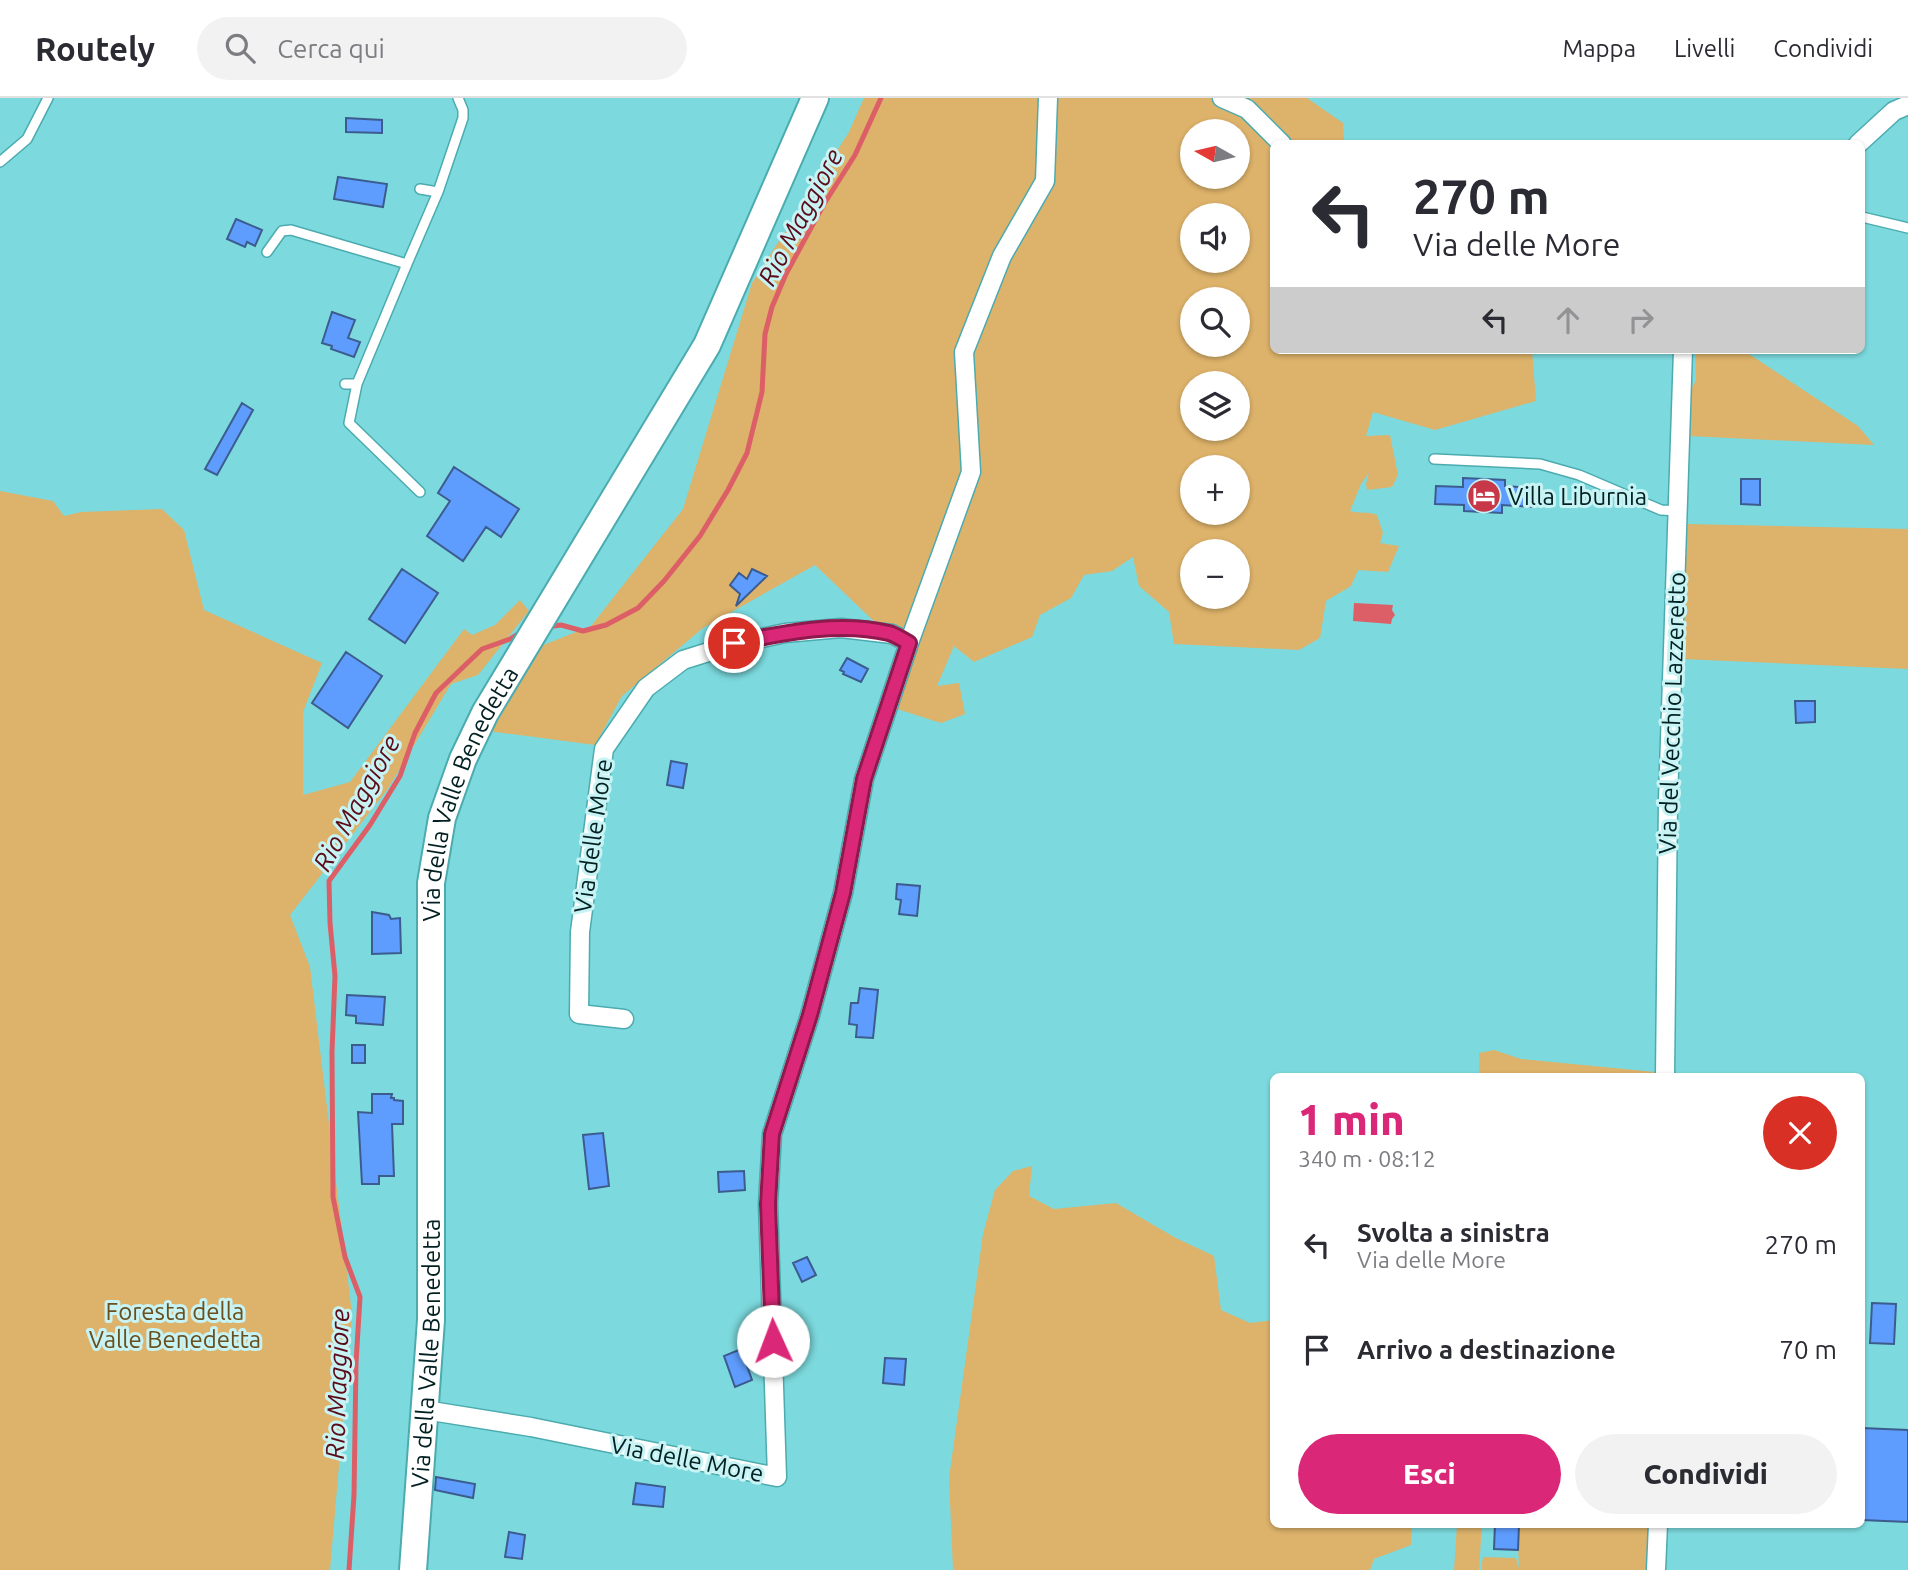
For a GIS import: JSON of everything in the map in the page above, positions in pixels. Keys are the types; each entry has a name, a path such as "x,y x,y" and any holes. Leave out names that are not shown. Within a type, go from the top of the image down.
{"main road":[{"name":"Via della Valle Benedetta","path":"413,1570 430,1320 431,883 442,818 463,759 485,713 707,345 815,98"}],"street":[{"path":"909,643 971,472 964,352 1002,256 1045,181 1048,98"},
{"path":"1222,98 1248,109 1278,140"},
{"path":"1862,140 1894,111 1908,105"},
{"name":"Via del Vecchio Lazzeretto","path":"1665,1073 1672,990 1678,511 1685,486 1683,354"},
{"name":"Via delle More","path":"425,1410 531,1427 777,1477 768,1204 772,1134 810,1015 843,893 864,779 909,643 892,634 841,628 785,633 734,643 683,660 646,688 604,749 580,932 579,1014 624,1019"},
{"path":"1656,1570 1662,1547 1659,1528"}],"lane":[{"path":"0,162 27,139 48,98"},
{"path":"420,492 349,423 357,384 438,192 463,118 458,98"},
{"path":"420,189 438,192"},
{"path":"1865,218 1908,228"},
{"path":"267,252 282,231 291,230 407,264"},
{"path":"345,384 357,384"},
{"path":"1434,458 1541,464 1579,475 1661,510 1678,511"}],"green space":[{"path":"864,98 1307,98 1343,123 1344,140 1270,140 1270,354 1532,354 1536,401 1435,430 1373,412 1366,436 1390,435 1398,475 1392,487 1367,490 1369,473 1361,484 1350,511 1377,515 1383,533 1380,543 1399,546 1388,572 1358,570 1351,586 1326,601 1320,638 1299,650 1174,644 1169,612 1139,586 1133,557 1112,571 1084,575 1071,598 1040,615 1032,637 974,662 954,646 937,686 959,683 965,714 941,723 894,708 906,652 815,565 703,628 622,696 595,745 488,731 541,646 591,626 683,509 752,283 849,132"},
{"path":"1695,354 1749,354 1858,426 1874,445 1688,436 1687,393 1696,381"},
{"name":"Foresta della Valle Benedetta","path":"0,491 53,501 64,516 81,512 162,509 184,530 204,610 322,663 303,712 303,795 350,782 464,629 472,635 495,625 520,600 529,611 478,675 451,684 387,790 290,915 310,967 352,1314 330,1570 0,1570"},
{"path":"1687,524 1908,529 1908,669 1682,659"},
{"path":"1494,1050 1521,1059 1655,1072 1479,1073 1479,1053"},
{"path":"1032,1166 1029,1196 1054,1209 1116,1203 1174,1237 1214,1256 1221,1310 1250,1323 1270,1320 1270,1528 1412,1528 1411,1545 1374,1559 1370,1570 953,1570 949,1478 983,1234 995,1190 1013,1171"},
{"path":"1457,1528 1482,1528 1479,1570 1454,1570"},
{"path":"1517,1528 1650,1528 1649,1570 1481,1570 1483,1557 1516,1558 1519,1568"}],"shaded area":[{"path":"1354,603 1393,605 1395,615 1391,624 1353,621"}],"building":[{"path":"346,118 382,120 382,133 346,132"},
{"path":"338,177 387,184 383,207 334,199"},
{"path":"236,219 262,230 255,246 247,242 245,247 227,239"},
{"path":"332,312 355,320 348,338 360,342 354,357 322,343"},
{"path":"242,403 253,410 217,475 205,469"},
{"path":"454,467 519,509 501,537 486,527 463,561 427,536 450,501 438,493"},
{"name":"Villa Liburnia","path":"1463,478 1505,480 1505,486 1533,488 1532,507 1502,505 1502,513 1464,511 1464,505 1435,504 1436,486 1463,487"},
{"path":"1741,479 1760,479 1760,505 1741,504"},
{"path":"402,569 438,593 405,643 369,619"},
{"path":"752,569 767,576 736,606 740,594 730,585 739,573 747,579"},
{"path":"346,652 382,676 348,728 312,703"},
{"path":"847,658 868,669 861,682 840,670"},
{"path":"1795,701 1815,701 1815,722 1796,723"},
{"path":"671,761 687,764 683,788 667,785"},
{"path":"897,884 920,886 917,916 899,914 901,900 896,899"},
{"path":"372,912 389,915 391,919 400,918 401,953 372,954"},
{"path":"860,988 878,990 873,1038 856,1037 857,1025 849,1024 851,1003 858,1003"},
{"path":"347,995 385,997 383,1025 356,1023 356,1016 346,1015"},
{"path":"352,1045 365,1045 365,1063 352,1063"},
{"path":"372,1094 392,1094 391,1098 394,1100 403,1101 403,1124 392,1124 394,1176 379,1176 379,1184 362,1184 358,1112 372,1113"},
{"path":"603,1133 609,1186 589,1189 583,1135"},
{"path":"744,1171 745,1190 719,1192 718,1172"},
{"path":"807,1257 816,1275 802,1282 793,1263"},
{"path":"1872,1303 1896,1304 1894,1344 1870,1343"},
{"path":"741,1349 752,1380 735,1387 724,1356"},
{"path":"885,1358 906,1359 904,1385 883,1383"},
{"path":"1865,1428 1908,1430 1908,1522 1865,1520"},
{"path":"436,1477 475,1484 473,1498 435,1490"},
{"path":"636,1483 665,1487 663,1507 633,1504"},
{"path":"1495,1528 1519,1528 1518,1550 1494,1549"},
{"path":"509,1532 525,1535 522,1559 505,1557"}],"waterway":[{"name":"Rio Maggiore","path":"547,627 561,625 583,631 606,625 638,608 700,536 747,453 762,392 765,334 772,307 786,274 824,204 855,155 881,98"},
{"name":"Rio Maggiore","path":"349,1570 360,1297 345,1257 333,1197 332,1052 335,976 329,881 370,825 400,776 415,733 436,693 482,649 521,632"}],"place":[{"name":"Villa Liburnia","path":"1484,496"}],"route":[{"path":"734,643 785,633 841,628 892,634 909,643 864,779 843,893 810,1015 772,1134 768,1204 773,1341"}]}
